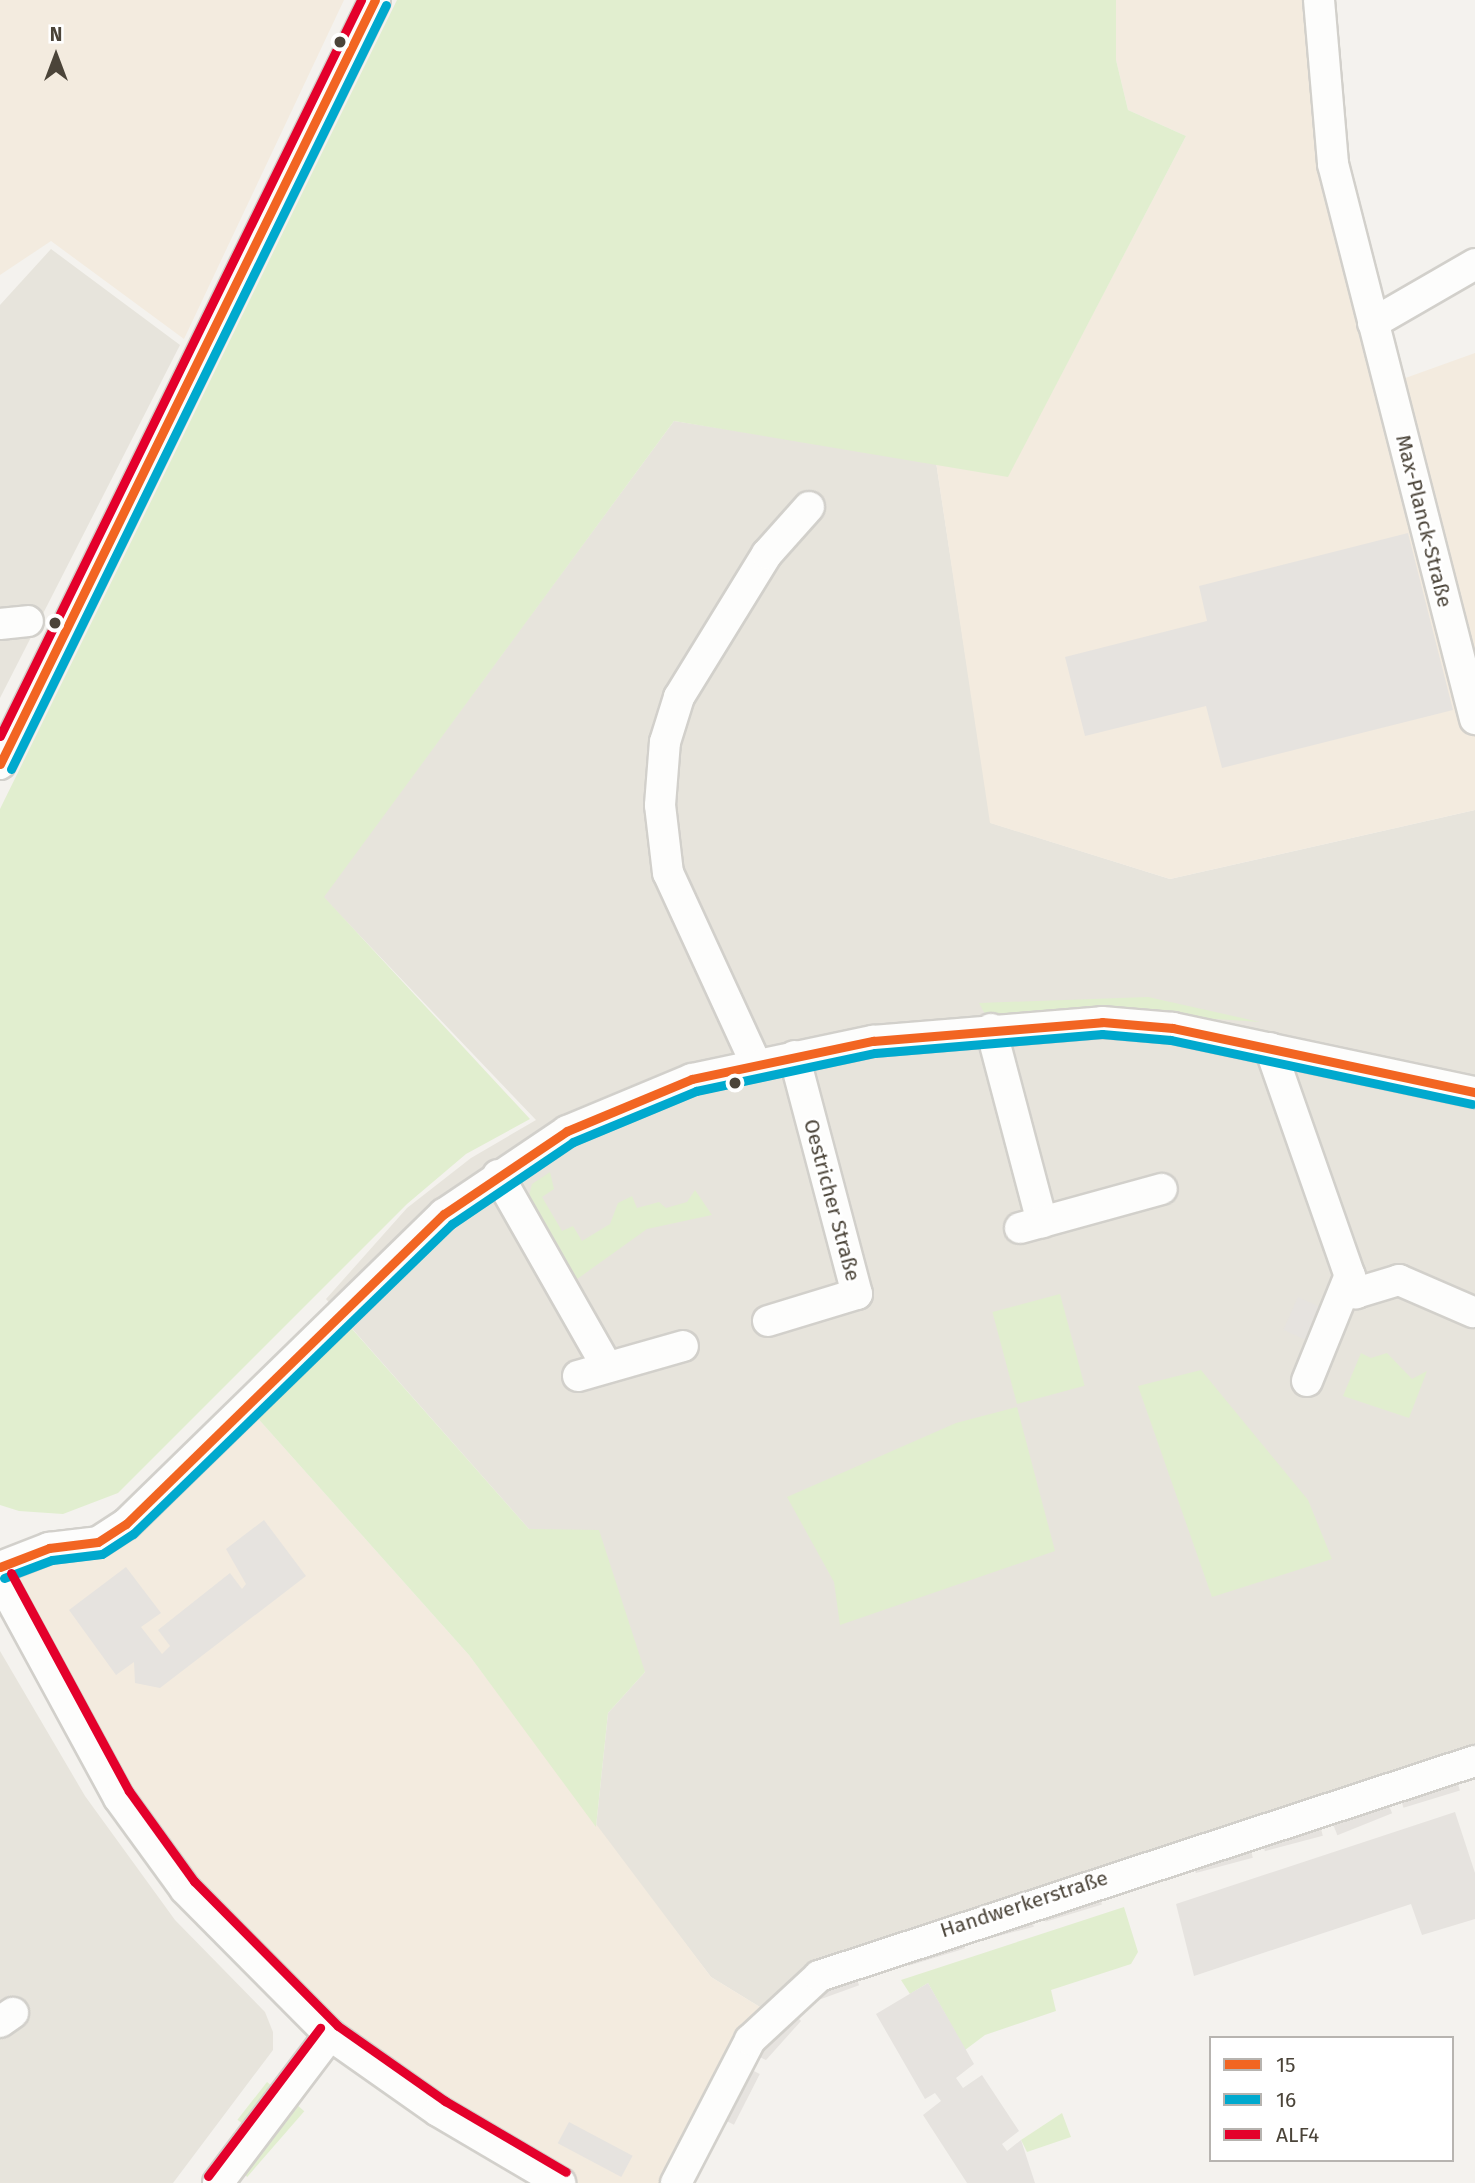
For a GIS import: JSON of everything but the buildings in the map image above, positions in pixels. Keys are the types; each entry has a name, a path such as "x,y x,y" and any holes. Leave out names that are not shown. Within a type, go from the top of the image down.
{"street":[{"path":"0,764 375,0"},
{"name":"Max-Planck-Straße","path":"1319,0 1333,164 1475,719"},
{"path":"1373,323 1475,264"},
{"path":"756,1064 668,873 660,805 665,742 679,697 767,554 809,506"},
{"path":"0,1567 49,1548 98,1542 127,1524 444,1214 498,1175 616,1107 756,1064 794,1056 991,1030 1102,1023 1173,1028 1475,1092"},
{"path":"991,1030 1031,1225 1162,1189"},
{"path":"1270,1048 1356,1293 1399,1280 1474,1312"},
{"name":"Oestricher Straße","path":"768,1321 857,1294 794,1056"},
{"path":"498,1175 607,1367"},
{"path":"1307,1381 1350,1275"},
{"path":"578,1376 684,1346"},
{"path":"0,1579 106,1776 162,1861 330,2035 438,2111 560,2183"},
{"name":"Handwerkerstraße","path":"676,2183 750,2040 820,1976 1475,1761"},
{"path":"218,2183 330,2035"}],"shaded area":[{"path":"0,0 344,0 184,339 51,241 0,275"},
{"path":"1116,0 1316,0 1386,385 1475,353 1475,810 1170,879 990,823 936,462 1008,476 1186,136 1128,110 1116,60"},
{"path":"51,249 180,345 0,698 0,305"},
{"path":"674,421 936,462 991,823 1170,879 1475,810 1475,1756 765,2010 711,1977 596,1827 608,1713 645,1672 529,1529 326,1299 407,1208 471,1158 536,1120 323,897"},
{"path":"1408,533 1453,710 1222,768 1206,706 1085,736 1065,657 1207,621 1199,586"},
{"path":"1298,1297 1323,1308 1308,1341 1283,1330"},
{"path":"253,1413 469,1655 711,1977 765,2010 672,2183 571,2183 375,2063 165,1856 0,1571 101,1547"},
{"path":"264,1520 306,1576 160,1688 135,1683 134,1662 116,1675 69,1610 126,1567 161,1613 141,1627 162,1654 170,1646 158,1630 230,1573 242,1589 246,1584 226,1549"},
{"path":"0,1651 85,1796 175,1920 265,2012 273,2032 273,2050 173,2183 0,2183"},
{"path":"1457,1781 1460,1791 1404,1808 1401,1798"},
{"path":"1388,1803 1392,1813 1337,1835 1333,1825"},
{"path":"1455,1812 1475,1873 1475,1919 1422,1935 1411,1904 1194,1976 1176,1904"},
{"path":"1320,1825 1323,1836 1265,1851 1262,1841"},
{"path":"1250,1847 1253,1858 1196,1873 1193,1862"},
{"path":"1099,1895 1102,1905 1046,1922 1043,1912"},
{"path":"1031,1916 1034,1927 976,1942 973,1932"},
{"path":"962,1939 965,1949 909,1966 906,1956"},
{"path":"855,1974 859,1985 805,2005 800,1994"},
{"path":"928,1983 974,2064 956,2078 963,2088 982,2075 1019,2131 1002,2144 1007,2151 1021,2140 1035,2183 967,2183 923,2115 941,2101 935,2093 925,2099 876,2014"},
{"path":"794,2013 801,2021 766,2060 757,2056"},
{"path":"750,2069 760,2074 734,2125 724,2120"},
{"path":"569,2122 633,2156 621,2177 558,2143"}],"green space":[{"path":"397,0 1116,0 1116,60 1128,110 1186,136 1008,477 674,421 324,897 530,1119 466,1154 407,1204 118,1493 63,1514 19,1511 0,1505 0,809"},
{"path":"1148,997 1260,1022 1082,1010 986,1016 979,1003"},
{"path":"550,1172 554,1189 542,1197 562,1231 573,1226 582,1241 610,1224 618,1203 632,1196 637,1208 659,1202 666,1208 687,1202 695,1190 712,1215 647,1229 573,1282 527,1203 532,1184"},
{"path":"1060,1294 1085,1386 1017,1404 992,1312"},
{"path":"345,1321 529,1529 599,1530 645,1672 608,1713 596,1827 469,1655 253,1413"},
{"path":"1361,1353 1371,1358 1387,1353 1412,1379 1427,1371 1409,1418 1343,1396"},
{"path":"1201,1370 1308,1500 1332,1559 1212,1597 1138,1386"},
{"path":"1017,1407 1055,1551 840,1625 834,1582 787,1497 956,1423"},
{"path":"1124,1907 1138,1952 1131,1964 1051,1990 1056,2011 985,2035 965,2050 928,1983 910,1994 901,1980"},
{"path":"267,2082 276,2089 246,2127 237,2120"},
{"path":"296,2104 304,2111 247,2177 239,2170"},
{"path":"1062,2113 1071,2137 1027,2152 1021,2140"}],"transit line":[{"name":"ALF4","path":"0,736 361,0"},
{"name":"15","path":"0,764 375,0"},
{"name":"16","path":"11,769 386,5"},
{"name":"15","path":"0,1567 49,1548 98,1542 126,1524 444,1214 567,1131 692,1079 873,1041 1102,1022 1173,1028 1475,1092"},
{"name":"16","path":"4,1578 52,1560 102,1554 133,1534 452,1224 573,1142 696,1091 875,1053 1102,1034 1171,1040 1472,1104"},
{"name":"ALF4","path":"11,1573 129,1791 194,1881 338,2026 445,2101 566,2172"},
{"name":"ALF4","path":"208,2176 320,2028"}]}
